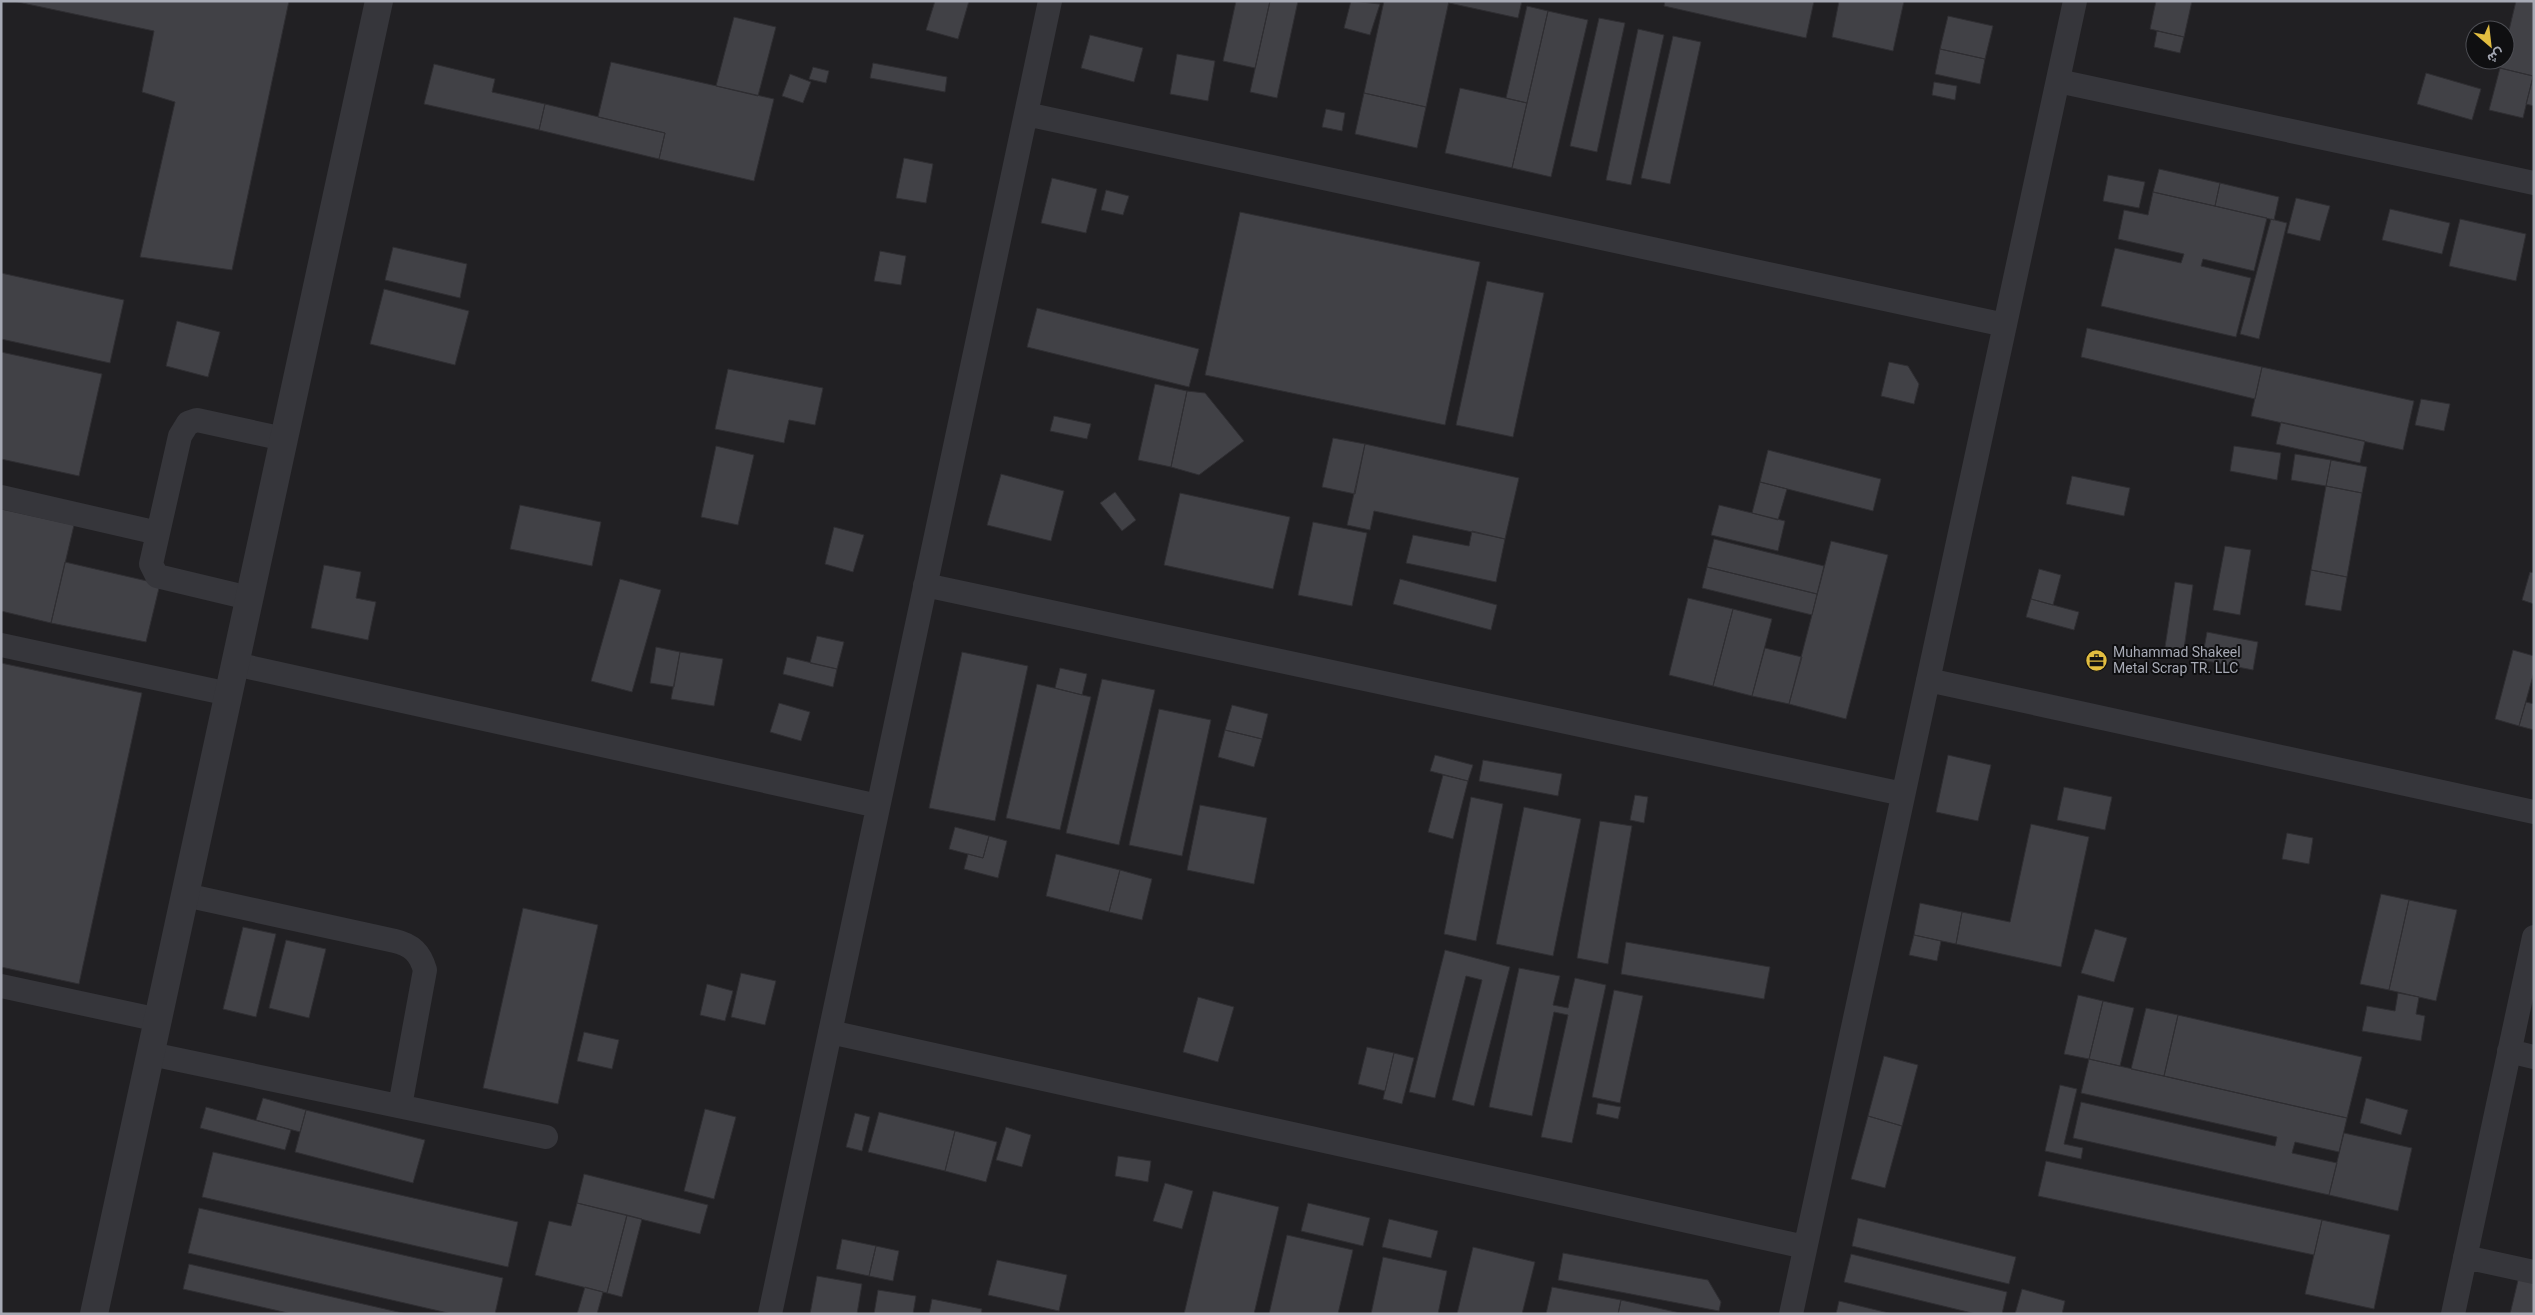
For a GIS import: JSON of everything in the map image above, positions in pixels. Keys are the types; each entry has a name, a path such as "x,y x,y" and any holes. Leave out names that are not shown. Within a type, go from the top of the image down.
{"street":[{"path":"94,1314 379,1"}],"lane":[{"path":"770,1314 1050,1"},
{"path":"1791,1314 2075,1"},
{"path":"2058,81 2534,183"},
{"path":"1026,114 2005,325"},
{"path":"249,598 157,576 151,564 180,436 188,423 197,420 284,438"},
{"path":"1,497 158,533"},
{"path":"926,584 1903,794"},
{"path":"1,645 229,694"},
{"path":"235,664 878,806"},
{"path":"1928,680 2534,812"},
{"path":"185,895 395,940 415,950 422,959 424,970 400,1106"},
{"path":"2453,1314 2534,938"},
{"path":"1,986 159,1020"},
{"path":"830,1032 1805,1246"},
{"path":"2509,1051 2534,1057"},
{"path":"151,1054 546,1137"},
{"path":"2465,1257 2534,1272"}],"shaded area":[{"path":"1,1 2534,1 2534,1314 1,1314"}],"building":[{"path":"13,1 289,1 232,270 140,257 175,102 142,92 154,31"},
{"path":"935,1 969,1 958,39 926,30"},
{"path":"1236,1 1270,1 1255,68 1223,61"},
{"path":"1270,1 1298,1 1277,98 1250,92"},
{"path":"1351,1 1380,4 1370,35 1344,28"},
{"path":"1384,1 1449,1 1426,107 1364,93"},
{"path":"1449,1 1522,1 1518,18 1449,3"},
{"path":"1665,1 1814,1 1806,38 1664,6"},
{"path":"1839,1 1904,1 1893,51 1832,37"},
{"path":"2156,1 2192,1 2184,37 2150,29"},
{"path":"2516,1 2534,1 2533,76 2508,70 2515,70 2515,20 2511,20"},
{"path":"1527,6 1548,11 1527,103 1506,98"},
{"path":"1548,11 1588,20 1551,177 1512,168"},
{"path":"1948,16 1993,26 1985,59 1940,49"},
{"path":"734,17 776,27 758,96 716,86"},
{"path":"1599,18 1625,23 1597,152 1570,146"},
{"path":"1638,29 1664,35 1631,185 1606,180"},
{"path":"2157,31 2184,37 2180,53 2154,47"},
{"path":"1090,35 1143,48 1134,82 1081,68"},
{"path":"1673,36 1701,42 1670,184 1641,178"},
{"path":"1940,49 1985,59 1980,84 1935,74"},
{"path":"1177,54 1215,61 1208,101 1170,94"},
{"path":"611,62 774,99 754,181 659,159 665,133 598,117"},
{"path":"873,63 947,77 945,92 870,78"},
{"path":"434,64 495,79 492,92 545,104 539,130 424,104"},
{"path":"813,67 829,71 826,83 809,79"},
{"path":"2499,70 2508,70 2533,76 2523,118 2489,110"},
{"path":"2426,73 2481,89 2472,120 2417,104"},
{"path":"790,74 811,82 803,103 782,96"},
{"path":"2534,74 2534,106 2526,104"},
{"path":"1934,82 1957,86 1955,100 1932,95"},
{"path":"1460,88 1527,103 1512,168 1445,153"},
{"path":"1364,93 1426,107 1417,148 1355,134"},
{"path":"545,104 665,133 659,159 539,130"},
{"path":"1326,109 1345,113 1342,131 1322,127"},
{"path":"904,158 933,164 926,203 896,198"},
{"path":"2159,169 2220,183 2215,206 2153,192"},
{"path":"2108,175 2145,182 2139,208 2103,201"},
{"path":"1052,178 1097,189 1086,233 1041,223"},
{"path":"2220,183 2279,197 2274,220 2215,206"},
{"path":"1106,190 1129,196 1123,215 1101,210"},
{"path":"2153,192 2267,218 2254,271 2203,259 2201,266 2251,278 2236,337 2101,306 2115,248 2181,263 2184,254 2118,239 2124,210 2148,215"},
{"path":"2296,198 2330,206 2320,241 2287,233"},
{"path":"2390,209 2450,223 2442,254 2382,240"},
{"path":"1240,212 1480,262 1445,425 1205,375"},
{"path":"2271,219 2287,223 2259,339 2240,334"},
{"path":"2460,219 2526,234 2516,281 2449,266"},
{"path":"393,247 467,264 460,298 385,280"},
{"path":"880,251 906,256 901,285 874,281"},
{"path":"1,273 124,300 110,363 1,339"},
{"path":"1487,281 1544,293 1513,437 1456,425"},
{"path":"384,289 469,311 455,365 370,344"},
{"path":"1037,308 1199,349 1189,387 1027,347"},
{"path":"177,321 220,332 208,377 166,366"},
{"path":"2087,328 2262,367 2255,399 2081,357"},
{"path":"1,352 102,374 79,476 1,459"},
{"path":"1889,362 1908,366 1919,384 1914,404 1881,396"},
{"path":"2262,367 2414,401 2403,450 2251,416"},
{"path":"728,369 823,388 815,425 789,420 784,443 715,429"},
{"path":"1155,384 1187,391 1171,467 1138,460"},
{"path":"1187,391 1205,393 1244,441 1199,475 1171,467"},
{"path":"2421,399 2450,404 2444,431 2415,425"},
{"path":"1054,416 1091,424 1087,439 1050,431"},
{"path":"2281,422 2365,441 2360,463 2276,444"},
{"path":"1333,438 1365,444 1355,494 1322,487"},
{"path":"1365,444 1519,478 1505,539 1374,511 1370,530 1347,525"},
{"path":"716,446 754,455 738,525 701,517"},
{"path":"2234,446 2281,453 2277,480 2230,471"},
{"path":"1768,450 1881,479 1873,511 1760,482"},
{"path":"2295,454 2331,460 2326,486 2291,480"},
{"path":"2331,460 2367,467 2362,493 2326,486"},
{"path":"1001,474 1064,491 1051,541 987,525"},
{"path":"2072,476 2130,488 2124,516 2066,504"},
{"path":"1760,482 1787,489 1778,520 1752,513"},
{"path":"2326,486 2362,493 2347,577 2311,570"},
{"path":"1115,492 1136,520 1122,531 1100,503"},
{"path":"1180,493 1290,517 1273,589 1164,565"},
{"path":"520,505 601,522 592,566 510,549"},
{"path":"1719,505 1785,521 1778,551 1711,535"},
{"path":"1,509 74,525 51,623 1,611"},
{"path":"1313,522 1367,533 1352,606 1298,595"},
{"path":"834,527 864,535 853,572 825,564"},
{"path":"1472,531 1505,539 1496,582 1406,563 1413,535 1469,546"},
{"path":"1714,539 1824,566 1817,594 1707,567"},
{"path":"1831,541 1888,555 1846,719 1789,704"},
{"path":"2225,546 2251,550 2240,615 2213,610"},
{"path":"65,562 160,584 146,642 51,623"},
{"path":"324,565 361,572 356,598 376,602 368,640 311,628"},
{"path":"1707,567 1817,594 1812,615 1702,588"},
{"path":"2039,569 2061,575 2053,605 2031,599"},
{"path":"2311,570 2347,577 2341,611 2305,605"},
{"path":"2530,572 2534,573 2534,604 2522,600"},
{"path":"620,579 661,590 632,692 591,681"},
{"path":"1400,579 1497,605 1491,630 1393,604"},
{"path":"2175,582 2193,585 2184,649 2165,647"},
{"path":"1688,598 1733,609 1713,686 1669,675"},
{"path":"2031,599 2079,612 2074,630 2026,617"},
{"path":"1733,609 1772,619 1752,696 1713,686"},
{"path":"2207,632 2258,642 2253,670 2202,660"},
{"path":"817,636 844,642 837,669 810,663"},
{"path":"656,647 680,652 674,687 650,683"},
{"path":"1765,648 1802,657 1789,704 1752,696"},
{"path":"2513,650 2534,656 2534,672 2519,726 2495,719"},
{"path":"680,652 723,659 714,706 671,699"},
{"path":"962,652 1028,666 995,821 929,808"},
{"path":"787,657 837,669 833,687 783,674"},
{"path":"1,663 142,693 79,984 1,967"},
{"path":"1060,668 1087,674 1082,695 1055,688"},
{"path":"1102,679 1155,690 1119,845 1066,833"},
{"path":"1037,684 1091,697 1060,830 1006,818"},
{"path":"2526,702 2534,704 2534,730 2519,726"},
{"path":"779,703 810,712 801,741 770,732"},
{"path":"1232,705 1268,714 1262,739 1225,730"},
{"path":"1159,709 1211,720 1182,856 1129,845"},
{"path":"1225,730 1262,739 1254,767 1218,757"},
{"path":"1435,755 1473,765 1468,781 1430,771"},
{"path":"1948,755 1991,765 1978,821 1936,812"},
{"path":"1483,760 1562,774 1558,796 1479,781"},
{"path":"1443,775 1468,781 1453,839 1428,832"},
{"path":"2064,787 2112,797 2105,830 2057,820"},
{"path":"1635,795 1648,797 1644,823 1630,820"},
{"path":"1471,797 1503,804 1476,941 1444,934"},
{"path":"1200,805 1267,818 1254,884 1187,870"},
{"path":"1524,807 1581,819 1553,956 1496,944"},
{"path":"1600,821 1632,826 1608,964 1577,958"},
{"path":"2031,824 2089,837 2061,967 1956,944 1962,912 2010,922"},
{"path":"955,827 989,836 983,858 949,849"},
{"path":"2287,833 2313,838 2309,864 2282,859"},
{"path":"989,836 1007,841 998,878 964,869 968,854 983,858"},
{"path":"1056,854 1120,870 1109,912 1046,896"},
{"path":"1120,870 1152,879 1142,920 1109,912"},
{"path":"2381,894 2409,900 2389,990 2360,984"},
{"path":"2409,900 2457,910 2436,1001 2389,990"},
{"path":"1920,903 1962,912 1956,944 1914,935"},
{"path":"523,908 598,925 558,1104 483,1088"},
{"path":"243,927 276,934 256,1017 223,1009"},
{"path":"2095,929 2127,938 2114,982 2081,973"},
{"path":"1914,935 1941,941 1937,961 1909,955"},
{"path":"286,940 326,949 309,1018 269,1008"},
{"path":"1626,942 1770,967 1764,999 1621,974"},
{"path":"1445,950 1510,967 1474,1106 1452,1100 1482,980 1466,976 1435,1098 1409,1092"},
{"path":"1519,968 1560,976 1553,1005 1568,1008 1575,978 1606,985 1572,1143 1541,1137 1568,1015 1554,1012 1532,1116 1489,1107"},
{"path":"741,973 776,981 765,1025 731,1017"},
{"path":"707,984 733,991 725,1021 700,1015"},
{"path":"1614,990 1643,996 1620,1103 1592,1097"},
{"path":"2398,993 2419,997 2416,1014 2425,1016 2421,1041 2362,1031 2367,1006 2395,1011"},
{"path":"2078,995 2103,1001 2089,1059 2064,1054"},
{"path":"1198,997 1234,1007 1218,1062 1183,1052"},
{"path":"2103,1001 2134,1008 2120,1066 2089,1059"},
{"path":"2146,1008 2178,1015 2164,1076 2131,1069"},
{"path":"2178,1015 2362,1057 2347,1118 2164,1076"},
{"path":"584,1032 619,1040 612,1069 577,1061"},
{"path":"1367,1047 1394,1053 1385,1091 1358,1084"},
{"path":"1394,1053 1414,1058 1402,1104 1383,1099"},
{"path":"1884,1056 1918,1065 1902,1126 1868,1116"},
{"path":"2089,1059 2347,1118 2339,1152 2295,1142 2292,1153 2337,1163 2329,1195 2073,1138 2081,1102 2275,1146 2277,1137 2081,1093"},
{"path":"2060,1085 2077,1089 2064,1144 2083,1148 2081,1159 2045,1151"},
{"path":"263,1098 306,1110 300,1132 256,1120"},
{"path":"2366,1098 2408,1110 2401,1135 2360,1123"},
{"path":"1598,1103 1621,1107 1618,1119 1596,1114"},
{"path":"206,1107 291,1130 285,1150 200,1128"},
{"path":"705,1109 736,1117 714,1199 684,1191"},
{"path":"306,1110 425,1140 413,1183 295,1152"},
{"path":"879,1112 955,1131 945,1171 868,1152"},
{"path":"855,1113 870,1117 862,1151 846,1147"},
{"path":"1868,1116 1902,1126 1885,1188 1851,1179"},
{"path":"1006,1127 1031,1135 1022,1167 996,1160"},
{"path":"955,1131 997,1142 986,1182 945,1171"},
{"path":"2344,1133 2412,1148 2398,1211 2329,1195"},
{"path":"213,1152 518,1222 508,1267 202,1197"},
{"path":"1118,1156 1151,1161 1148,1182 1115,1176"},
{"path":"2046,1161 2322,1220 2314,1255 2038,1196"},
{"path":"584,1174 708,1205 700,1234 577,1203"},
{"path":"1165,1183 1193,1191 1182,1229 1153,1221"},
{"path":"1213,1191 1279,1207 1254,1314 1184,1314"},
{"path":"577,1203 627,1215 607,1293 535,1275 549,1221 571,1226"},
{"path":"1308,1203 1370,1218 1363,1246 1301,1231"},
{"path":"199,1208 503,1278 495,1314 452,1314 188,1253"},
{"path":"627,1215 642,1219 622,1297 607,1293"},
{"path":"1858,1218 2016,1257 2009,1284 1852,1246"},
{"path":"1389,1219 1438,1231 1431,1258 1382,1247"},
{"path":"2322,1220 2390,1235 2374,1309 2305,1294"},
{"path":"1287,1235 1353,1250 1338,1314 1269,1314"},
{"path":"842,1239 876,1246 869,1276 836,1269"},
{"path":"876,1246 899,1251 893,1281 869,1276"},
{"path":"1473,1247 1535,1262 1522,1314 1457,1314"},
{"path":"1563,1253 1708,1280 1721,1302 1719,1311 1558,1280"},
{"path":"1851,1254 2007,1292 2002,1314 1976,1314 1844,1282"},
{"path":"1383,1257 1447,1271 1438,1314 1371,1314"},
{"path":"997,1260 1067,1275 1059,1311 988,1295"},
{"path":"189,1264 407,1314 292,1314 183,1289"},
{"path":"2520,1272 2534,1275 2534,1314 2510,1314"},
{"path":"817,1276 862,1284 857,1314 810,1314"},
{"path":"585,1287 603,1292 597,1314 577,1314"},
{"path":"1552,1287 1621,1300 1618,1314 1546,1314"},
{"path":"2022,1289 2065,1301 2062,1314 2015,1314"},
{"path":"878,1290 916,1296 913,1314 874,1314"},
{"path":"932,1299 982,1309 981,1314 929,1314"},
{"path":"1621,1300 1685,1314 1618,1314"},
{"path":"1839,1301 1893,1314 1836,1314"}],"place":[{"name":"Muhammad Shakeel Metal Scrap TR. LLC","path":"2097,660"}]}
